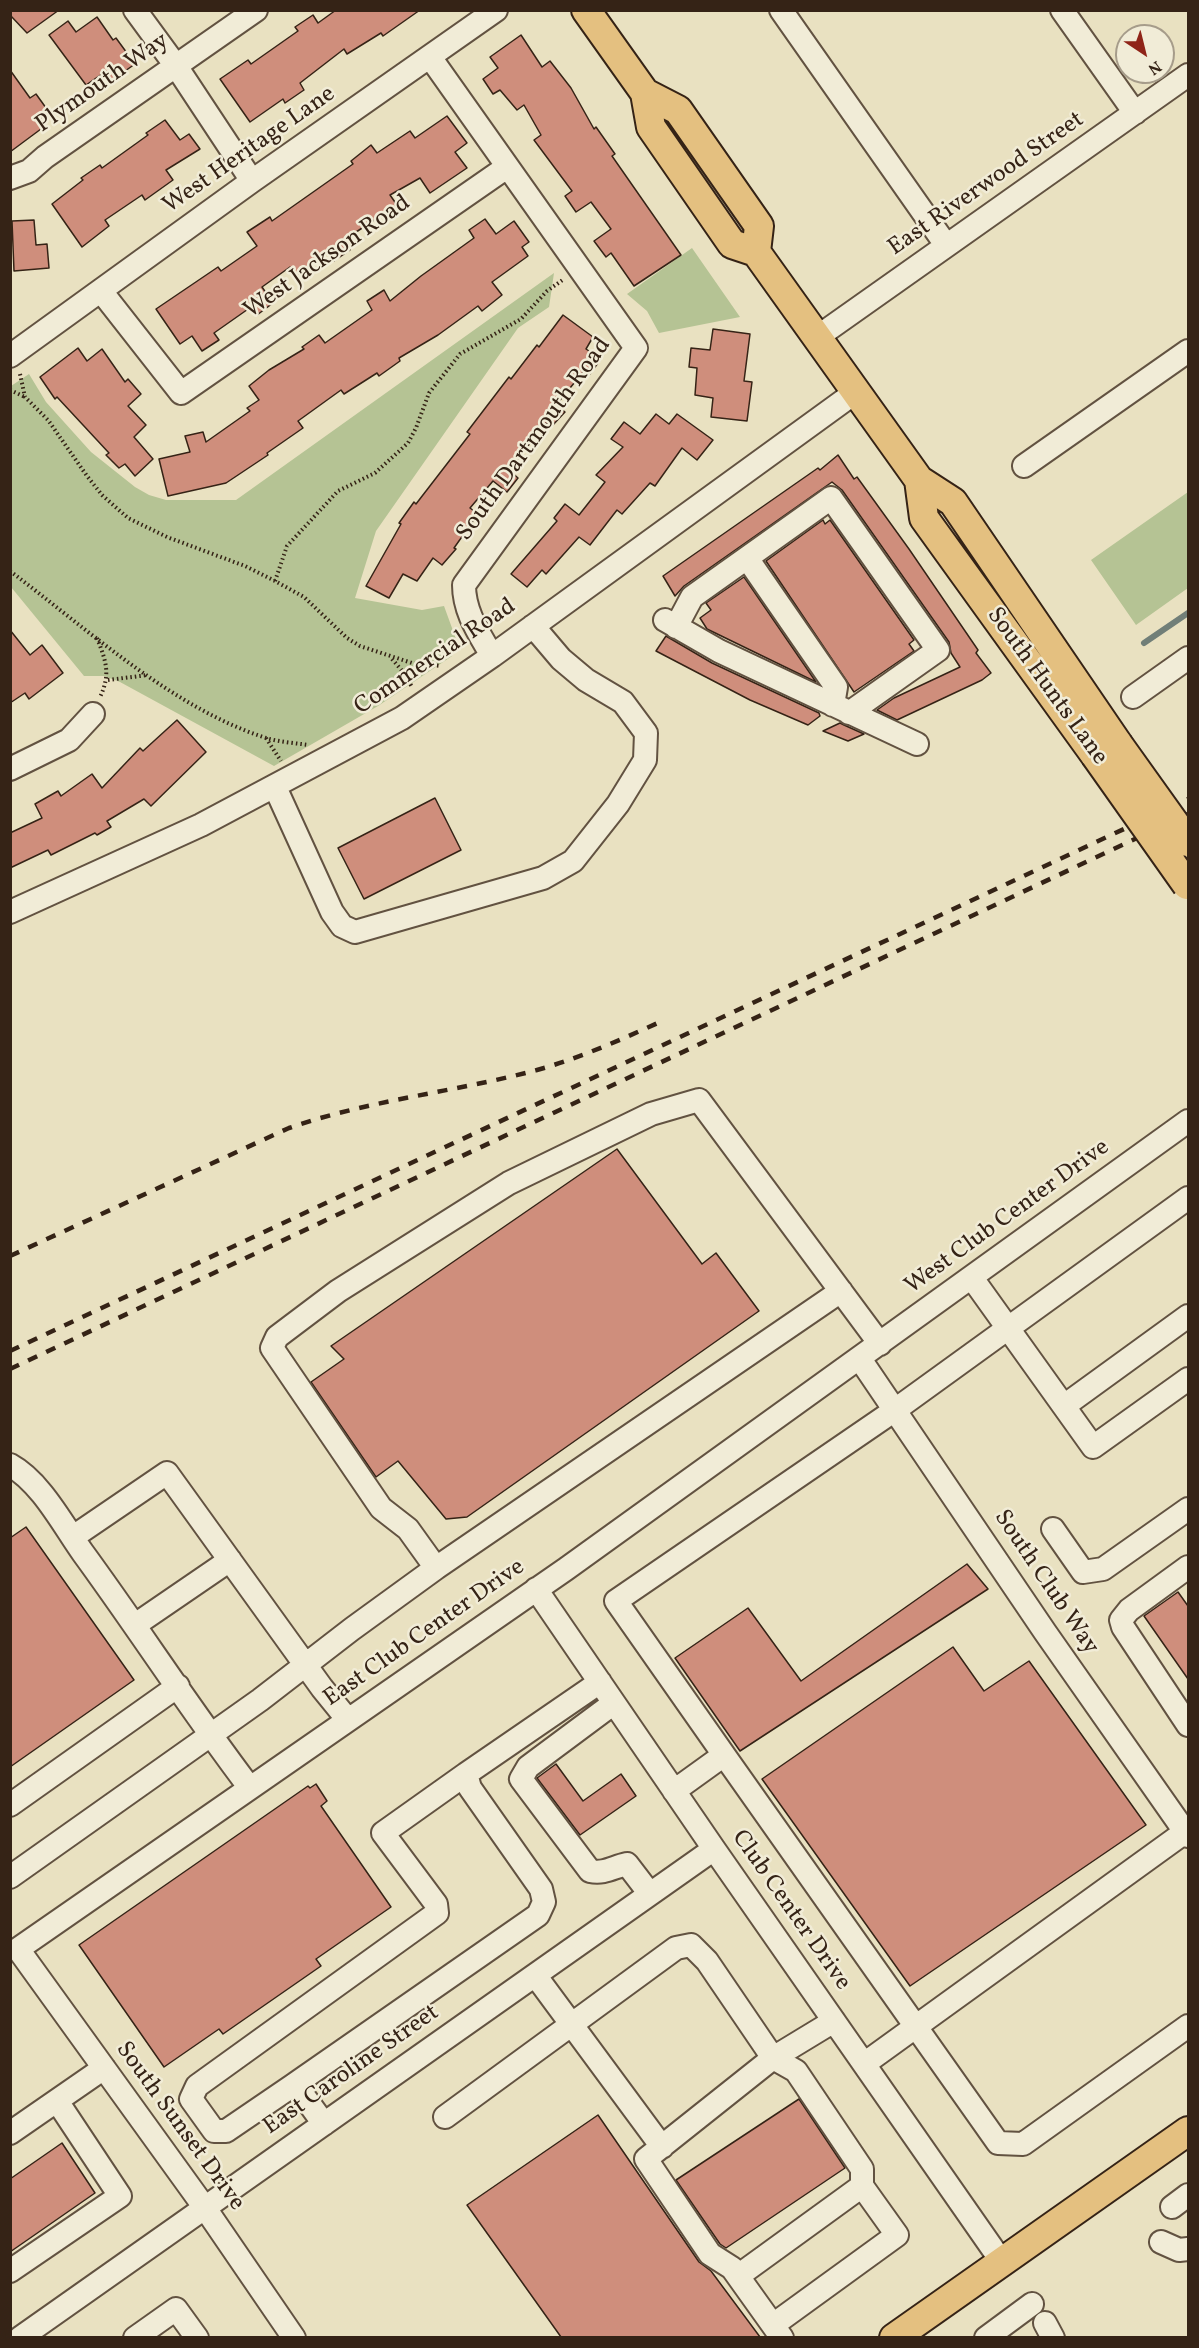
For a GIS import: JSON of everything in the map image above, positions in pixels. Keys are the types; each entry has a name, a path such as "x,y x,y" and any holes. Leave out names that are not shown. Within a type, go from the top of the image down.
{"main road":[{"name":"South Hunts Lane","path":"586,10 645,93 651,127 732,244 756,252 919,480 924,518 1107,749 1188,842"},
{"name":"South Hunts Lane","path":"1107,749 1188,886"},
{"path":"894,2337 1188,2131"}],"street":[{"path":"135,10 176,66 252,181"},
{"name":"Plymouth Way","path":"10,178 29,171 45,157 256,10"},
{"name":"West Heritage Lane","path":"15,363 101,291 252,181 496,10"},
{"path":"781,10 946,244"},
{"path":"1062,10 1135,113"},
{"name":"South Dartmouth Road","path":"430,57 636,348 464,585 466,608 492,656"},
{"name":"East Riverwood Street","path":"816,338 1188,75"},
{"name":"West Jackson Road","path":"101,291 181,393 507,167"},
{"path":"1023,466 1188,351"},
{"name":"Commercial Road","path":"10,912 201,825 402,718 492,656 857,391"},
{"path":"841,709 938,650 831,498 692,597 671,623 719,651 841,709 917,744"},
{"path":"747,558 836,687 841,709"},
{"path":"275,787 332,912 342,926 355,932 543,878 573,861 618,804 645,760 646,733 623,702 577,673 561,659 533,626"},
{"path":"1132,697 1188,658"},
{"path":"10,769 69,740 93,714"},
{"path":"436,1568 408,1529 381,1508 272,1348 277,1337 338,1291 509,1183 651,1114 699,1100 880,1344"},
{"name":"West Club Center Drive","path":"860,1359 1188,1121"},
{"path":"1188,1198 1008,1326 895,1410 616,1601 998,2143 1023,2144 1188,2026"},
{"path":"972,1278 1093,1447 1188,1379"},
{"path":"10,1877 210,1736 436,1568 842,1291"},
{"path":"1064,1406 1188,1316"},
{"name":"South Club Way","path":"860,1359 1039,1623 1187,1834"},
{"name":"East Club Center Drive","path":"18,1949 536,1589 860,1359"},
{"path":"10,1466 36,1486 178,1686 210,1736 250,1788"},
{"path":"73,1538 121,1502 167,1473 348,1720"},
{"path":"1053,1530 1083,1572 1103,1569 1188,1509"},
{"path":"135,1625 230,1560"},
{"path":"1188,1567 1129,1610 1120,1620 1123,1628 1188,1725"},
{"name":"Club Center Drive","path":"536,1589 1002,2262"},
{"path":"466,1774 470,1788 541,1889 544,1902 538,1915 226,2131 214,2132 191,2099 197,2086 437,1913 436,1904 383,1833 466,1774 600,1682"},
{"path":"10,1805 178,1686"},
{"path":"614,1703 528,1767 521,1779 590,1872 602,1873 627,1864 650,1894"},
{"path":"674,1791 724,1755"},
{"path":"864,2064 1187,1834"},
{"name":"East Caroline Street","path":"20,2337 714,1849"},
{"path":"445,2117 676,1948 691,1945 707,1961 773,2058 796,2071 862,2169 862,2186 897,2235 777,2331 732,2268 710,2254 646,2159 773,2058 834,2021"},
{"name":"South Sunset Drive","path":"18,1949 205,2208 294,2337"},
{"path":"535,1976 662,2147"},
{"path":"10,2133 104,2068"},
{"path":"296,2084 324,2124"},
{"path":"10,2271 120,2196 57,2101"},
{"path":"738,2276 862,2186"},
{"path":"1161,2242 1179,2250 1188,2249"},
{"path":"986,2337 1032,2304"},
{"path":"135,2337 176,2309 197,2337"}],"path":[{"path":"275,580 287,546 338,491 375,473 408,443 429,393 460,354 521,319 547,291 579,269"},
{"path":"15,363 25,397"},
{"path":"10,390 25,397 48,420 87,477 116,509 148,529 245,566 275,580 304,597 347,638 360,646 411,663 441,666"},
{"path":"10,571 148,675 217,718 266,738 315,746"},
{"path":"93,714 108,680 104,657 97,638"},
{"path":"392,658 412,687"},
{"path":"108,680 148,675"},
{"path":"266,738 283,764"}],"green space":[{"path":"692,248 740,317 659,333 647,311 627,294"},
{"path":"554,273 549,307 518,328 376,531 355,598 422,610 444,606 456,639 452,656 378,706 274,766 120,682 104,676 84,676 11,587 11,386 29,374 46,402 91,452 135,487 149,495 166,500 236,500"},
{"path":"1188,492 1188,588 1136,625 1091,560"}],"building":[{"path":"10,10 59,10 27,33 10,15"},
{"path":"336,10 420,10 383,36 381,33 347,54 344,49 300,83 304,90 285,103 283,99 250,122 220,79 248,60 251,64 298,31 295,27 313,15 318,23"},
{"path":"97,17 113,40 116,38 135,64 108,83 102,74 86,85 49,35 68,21 76,32"},
{"path":"521,35 542,67 550,61 571,88 594,129 596,127 615,154 612,156 681,255 634,286 611,253 606,257 594,241 611,229 591,202 576,212 565,196 572,191 534,140 541,135 524,105 517,110 500,90 493,94 483,79 498,68 490,57"},
{"path":"10,70 30,98 36,94 49,112 40,119 45,126 10,152"},
{"path":"447,116 467,143 455,152 467,168 430,193 420,178 390,195 397,205 344,240 350,250 334,261 328,253 296,276 290,267 262,287 273,303 257,315 251,307 214,333 219,340 202,351 192,336 180,344 156,309 218,267 221,271 257,246 247,232 270,217 272,221 353,164 351,161 371,145 377,153 410,131 415,138"},
{"path":"165,120 180,140 189,134 200,149 166,170 173,180 145,200 142,195 105,220 109,226 82,247 52,204 83,180 81,178 100,165 102,168"},
{"path":"485,219 496,234 514,221 529,242 522,247 528,256 492,282 502,295 482,311 478,306 438,335 399,358 400,361 379,376 377,373 344,394 341,390 298,421 303,428 226,483 168,496 159,459 190,452 185,436 203,432 206,442 250,411 247,408 259,400 249,386 269,370 304,349 302,347 319,335 325,343 372,310 367,301 384,290 390,301 474,238 469,230"},
{"path":"34,220 36,245 47,244 49,268 14,271 12,221"},
{"path":"563,315 593,337 586,349 601,359 589,375 584,371 556,405 565,412 551,427 546,423 509,470 518,478 507,492 493,481 470,508 478,514 454,548 456,549 442,565 433,558 417,581 403,574 389,598 366,586 401,524 399,523 414,502 416,504 470,434 467,432 509,377 511,379 537,345 539,347"},
{"path":"713,329 750,334 744,381 752,382 747,421 711,417 713,398 695,395 697,368 689,367 691,348 710,350"},
{"path":"78,348 87,361 102,349 125,382 128,379 141,394 128,406 146,425 134,437 153,459 135,476 125,464 119,468 106,455 109,453 57,397 55,399 40,377"},
{"path":"656,414 669,424 677,414 713,440 697,460 682,448 655,486 650,483 622,514 617,510 590,545 579,537 546,574 542,570 527,587 511,574 557,521 554,518 565,504 579,515 605,482 596,475 623,447 611,439 624,422 640,434"},
{"path":"838,455 854,479 857,477 909,549 978,650 976,653 991,673 982,680 897,720 877,710 894,698 960,667 951,653 949,642 842,490 832,482 684,586 675,596 663,576 818,468 820,470"},
{"path":"823,520 825,524 830,520 914,640 909,644 914,651 854,692 766,561"},
{"path":"744,577 816,682 707,629 700,618 711,610 706,603"},
{"path":"10,630 30,655 42,645 63,673 29,699 25,693 10,703"},
{"path":"666,636 712,663 819,713 820,716 808,725 750,700 656,651"},
{"path":"177,720 206,752 151,806 144,799 107,821 111,827 97,835 95,833 51,855 48,850 10,868 10,833 42,818 35,804 58,791 61,796 92,774 102,788 140,748 143,751"},
{"path":"840,723 864,734 848,741 823,731"},
{"path":"435,798 461,850 364,899 338,848"},
{"path":"617,1149 702,1264 716,1253 759,1311 467,1517 446,1519 398,1461 376,1477 311,1382 344,1359 331,1346"},
{"path":"26,1527 134,1680 10,1767 10,1538"},
{"path":"967,1564 988,1589 740,1751 675,1658 748,1608 801,1681"},
{"path":"1178,1592 1188,1606 1188,1679 1144,1616"},
{"path":"953,1647 984,1691 1029,1661 1146,1825 910,1986 762,1779"},
{"path":"556,1764 583,1801 621,1774 636,1796 580,1835 537,1778"},
{"path":"316,1784 327,1801 321,1806 391,1907 316,1959 321,1966 223,2034 219,2029 164,2067 79,1945 308,1786 310,1788"},
{"path":"799,2099 845,2168 726,2248 720,2244 676,2180"},
{"path":"598,2115 699,2262 711,2271 760,2337 561,2337 467,2205"},
{"path":"62,2143 95,2193 10,2252 10,2179"}],"waterway":[{"path":"1144,643 1188,613"}],"railway":[{"path":"10,1351 1188,799"},
{"path":"10,1369 1188,814"},
{"path":"10,1256 289,1128 350,1110 537,1070 615,1042 660,1022"}]}
